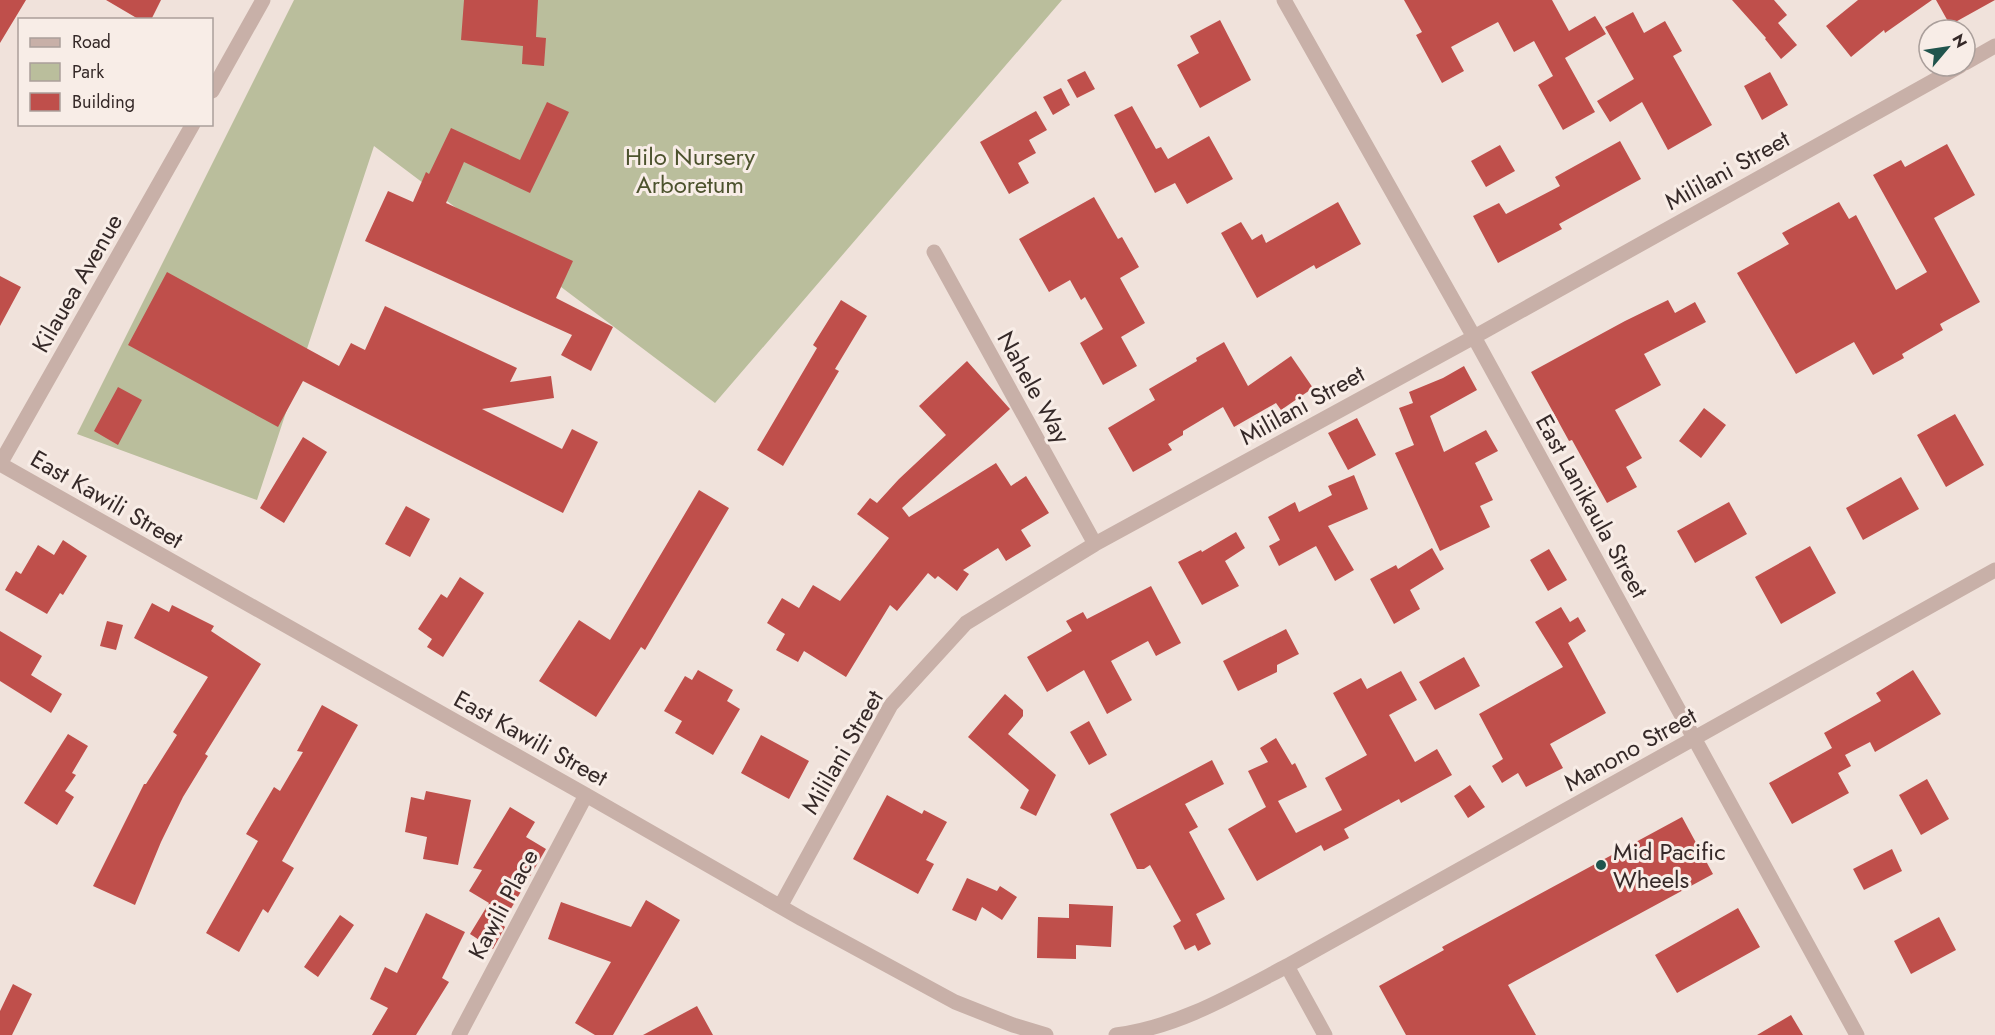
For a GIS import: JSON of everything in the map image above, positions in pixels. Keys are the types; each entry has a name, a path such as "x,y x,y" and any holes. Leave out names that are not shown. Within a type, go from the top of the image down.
{"street":[{"path":"213,89 263,0"},
{"name":"East Lanikaula Street","path":"1284,0 1474,338 1857,1035"},
{"path":"1977,56 1995,46"},
{"name":"Mililani Street","path":"781,905 891,705 966,623 1095,544 1474,338 1939,78"},
{"name":"Kilauea Avenue","path":"0,464 192,126"},
{"name":"Nahele Way","path":"934,252 1095,544"},
{"name":"East Kawili Street","path":"0,464 781,905 802,919 955,1002 1013,1025 1046,1035"},
{"name":"Manono Street","path":"1287,966 1995,570"},
{"name":"Kawili Place","path":"459,1035 586,795"},
{"path":"1116,1035 1184,1018 1287,966 1324,1035"}],"green space":[{"name":"Hilo Nursery Arboretum","path":"294,0 1062,0 715,403 374,146 257,500 77,434"}],"building":[{"path":"0,0 26,0 0,43"},
{"path":"106,0 161,0 152,18 137,18"},
{"path":"464,0 538,0 536,37 546,38 544,66 522,64 523,46 461,40"},
{"path":"1404,0 1552,0 1569,31 1595,16 1606,34 1565,58 1595,112 1563,130 1538,85 1553,76 1534,41 1514,52 1498,22 1451,47 1464,71 1442,83 1416,35 1422,32"},
{"path":"1732,0 1774,0 1787,15 1778,23 1797,45 1781,59 1766,38"},
{"path":"1858,0 1932,0 1885,33 1884,30 1851,57 1826,26"},
{"path":"1936,0 1995,0 1963,18 1946,18"},
{"path":"1633,12 1644,33 1665,21 1682,51 1673,56 1712,125 1668,150 1642,102 1610,122 1597,101 1634,79 1605,27"},
{"path":"1220,20 1251,80 1200,108 1177,65 1199,53 1190,36"},
{"path":"1085,71 1095,89 1077,98 1067,80"},
{"path":"1770,72 1788,105 1762,120 1744,86"},
{"path":"1061,88 1070,105 1053,115 1043,97"},
{"path":"547,102 569,112 530,193 464,162 446,203 573,261 556,298 613,327 591,371 561,355 572,335 365,241 388,191 413,202 426,172 429,174 451,128 520,160"},
{"path":"1132,106 1156,149 1161,147 1168,159 1209,136 1233,179 1187,204 1175,183 1155,193 1114,115"},
{"path":"1036,111 1047,130 1029,140 1036,153 1018,163 1029,183 1009,194 980,142"},
{"path":"1620,141 1641,179 1559,224 1562,229 1498,263 1473,216 1499,203 1506,214 1560,186 1555,177"},
{"path":"1947,144 1975,195 1934,218 1980,302 1940,324 1943,330 1902,354 1904,358 1873,375 1854,342 1796,374 1737,273 1789,244 1782,233 1839,202 1849,219 1856,215 1896,290 1927,272 1873,175 1901,160 1905,167"},
{"path":"1500,145 1515,171 1486,187 1471,161"},
{"path":"1094,197 1118,239 1122,237 1139,267 1120,278 1145,323 1121,337 1137,366 1103,385 1080,343 1103,329 1085,297 1081,300 1070,280 1049,292 1019,239"},
{"path":"1338,202 1361,244 1316,269 1314,265 1257,298 1221,233 1241,222 1252,240 1262,234 1266,243"},
{"path":"167,272 339,366 351,343 365,350 385,306 517,368 510,382 551,376 554,398 482,409 562,449 572,429 598,442 563,513 303,381 278,427 128,345"},
{"path":"0,276 21,287 0,326"},
{"path":"841,300 867,316 835,369 839,371 783,466 757,450 817,348 813,345"},
{"path":"1668,300 1675,313 1695,302 1706,322 1644,354 1661,385 1615,410 1642,458 1626,467 1637,487 1607,503 1531,372"},
{"path":"1224,342 1248,386 1291,356 1313,388 1281,410 1276,403 1234,427 1223,407 1183,431 1183,435 1168,444 1172,450 1133,472 1108,428 1155,400 1149,389"},
{"path":"967,361 1010,409 902,508 909,517 996,463 1011,486 1026,476 1049,513 1021,530 1031,546 1006,561 998,548 963,570 969,574 957,591 938,576 935,579 928,573 897,611 890,605 846,677 804,651 798,662 776,650 785,634 767,623 782,598 799,608 813,585 840,601 889,538 857,514 870,498 877,503 946,435 919,406"},
{"path":"1464,366 1477,390 1430,416 1444,452 1486,430 1498,451 1475,463 1493,500 1480,506 1490,527 1440,551 1395,453 1414,445 1399,408 1413,403 1409,392 1443,378"},
{"path":"118,387 142,400 118,445 94,431"},
{"path":"1704,408 1726,425 1701,458 1679,441"},
{"path":"1955,414 1984,465 1946,487 1917,435"},
{"path":"1357,418 1376,455 1348,470 1328,433"},
{"path":"303,437 327,452 284,523 260,508"},
{"path":"1354,475 1368,509 1328,526 1354,570 1335,581 1316,546 1279,566 1269,546 1280,540 1268,517 1295,502 1299,512 1332,495 1328,486"},
{"path":"1901,477 1919,509 1863,540 1846,508"},
{"path":"699,490 729,508 645,650 641,647 596,717 539,681 579,620 610,640"},
{"path":"1729,502 1747,534 1695,563 1677,531"},
{"path":"406,506 430,519 410,557 385,544"},
{"path":"1236,532 1245,548 1225,561 1239,586 1202,605 1178,562 1201,550 1202,552"},
{"path":"63,540 87,556 63,595 60,593 47,614 5,590 16,571 21,574 38,545 54,555"},
{"path":"1810,546 1836,593 1781,624 1755,577"},
{"path":"1432,548 1444,569 1410,590 1420,609 1394,624 1370,579 1396,565 1398,569"},
{"path":"1549,549 1567,580 1548,591 1530,560"},
{"path":"460,577 484,593 443,657 427,647 432,639 418,629 441,594 447,598"},
{"path":"1151,586 1181,643 1156,656 1148,641 1111,661 1132,700 1107,714 1084,670 1047,692 1027,657 1072,631 1066,621 1083,612 1087,619"},
{"path":"152,603 169,612 172,605 214,626 211,631 261,664 205,754 208,756 183,797 161,842 135,905 93,886 144,784 177,735 173,732 208,677 134,638"},
{"path":"1561,607 1570,622 1578,617 1586,631 1568,643 1606,713 1550,744 1563,768 1526,787 1518,773 1502,783 1492,766 1503,759 1479,714 1563,667 1535,622"},
{"path":"107,621 123,625 116,650 100,646"},
{"path":"1286,629 1299,654 1277,665 1277,672 1238,691 1223,661"},
{"path":"0,631 42,656 31,675 62,694 51,713 0,681"},
{"path":"1464,657 1480,686 1435,710 1419,682"},
{"path":"698,670 733,690 727,701 740,709 713,755 675,733 682,721 664,711 685,676 692,680"},
{"path":"1913,670 1941,714 1875,752 1870,742 1845,755 1851,766 1838,773 1849,793 1792,824 1769,783 1832,748 1824,733 1881,701 1876,693"},
{"path":"1401,671 1417,700 1389,715 1415,762 1437,749 1452,775 1401,803 1399,799 1344,829 1349,838 1324,851 1321,845 1257,881 1228,829 1266,807 1248,771 1268,762 1260,748 1276,738 1292,765 1295,763 1307,787 1278,801 1296,833 1342,810 1325,778 1367,755 1333,693 1361,678 1367,689"},
{"path":"1005,694 1023,710 1023,716 1008,734 1056,775 1036,816 1020,808 1029,790 968,737"},
{"path":"322,705 358,725 282,861 294,868 268,913 263,909 239,952 206,933 258,841 246,834 274,787 280,791 303,752 297,751"},
{"path":"1089,721 1107,755 1089,765 1070,732"},
{"path":"68,734 88,746 72,773 76,775 65,791 74,797 57,825 24,803"},
{"path":"761,735 809,761 789,799 741,773"},
{"path":"1212,760 1224,784 1185,804 1198,827 1189,832 1225,899 1196,914 1211,944 1198,951 1195,945 1185,950 1173,926 1181,921 1150,865 1144,869 1137,869 1110,814"},
{"path":"1927,779 1949,819 1921,835 1899,795"},
{"path":"1470,785 1485,807 1468,818 1454,796"},
{"path":"426,791 471,800 458,865 423,859 427,837 405,832 411,797 424,800"},
{"path":"887,795 922,814 924,810 947,822 926,860 934,864 918,894 853,859"},
{"path":"510,807 535,822 526,837 546,849 502,924 505,927 493,949 470,934 489,903 469,891 482,870 473,868"},
{"path":"1682,817 1713,874 1508,985 1536,1035 1406,1035 1379,986 1444,950 1442,947"},
{"path":"1892,849 1902,871 1864,890 1853,869"},
{"path":"967,878 997,891 1000,886 1017,897 1002,920 982,907 976,921 952,910"},
{"path":"646,900 680,920 613,1035 595,1035 575,1023 611,962 548,939 561,902 631,927"},
{"path":"1069,904 1113,906 1111,947 1076,945 1076,959 1037,958 1038,917 1069,918"},
{"path":"1738,908 1760,947 1677,993 1655,955"},
{"path":"426,913 465,932 442,978 449,982 416,1035 372,1035 388,1008 370,999 385,967 397,973"},
{"path":"340,915 354,925 318,977 304,967"},
{"path":"1939,917 1956,950 1911,974 1894,941"},
{"path":"13,984 32,994 12,1035 0,1035 0,1011"},
{"path":"697,1006 713,1035 643,1035"},
{"path":"1791,1015 1803,1035 1757,1035"}],"place":[{"name":"Mid Pacific Wheels","path":"1601,865"}]}
